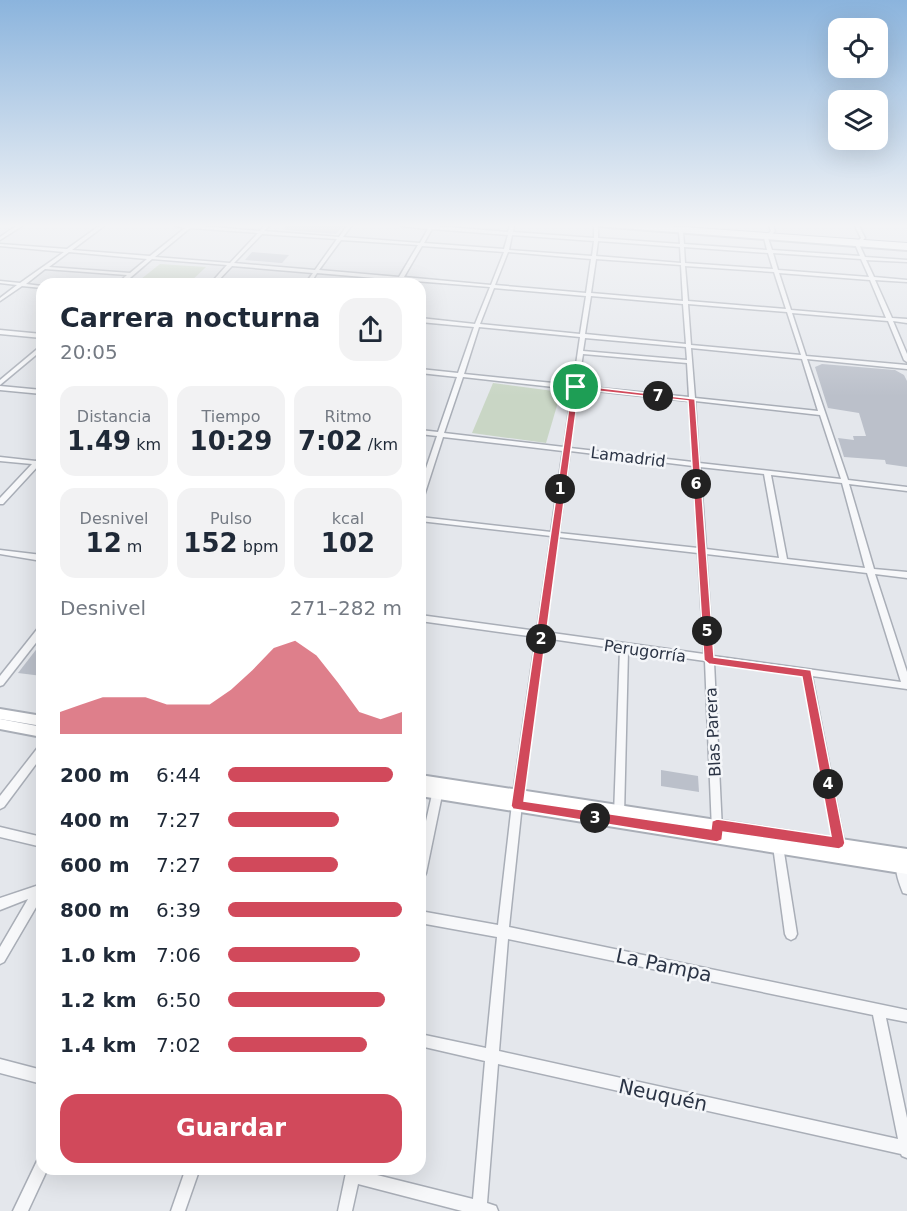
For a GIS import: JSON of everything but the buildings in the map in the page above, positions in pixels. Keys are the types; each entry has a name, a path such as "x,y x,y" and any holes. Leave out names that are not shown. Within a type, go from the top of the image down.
{"main road":[{"path":"0,714 36,720"},
{"path":"0,724 36,731"},
{"path":"426,783 439,788 840,850 905,863"},
{"path":"426,789 439,788"},
{"path":"717,831 778,846 840,850"}],"street":[{"path":"4,283 36,286"},
{"path":"0,300 25,283"},
{"path":"428,283 907,321"},
{"path":"426,479 460,374 493,283"},
{"path":"364,1175 483,1210 492,1057 518,800 589,283"},
{"name":"Blas Parera","path":"685,283 709,660 717,831"},
{"path":"780,283 845,482 907,686"},
{"path":"874,283 907,360"},
{"path":"426,321 907,367"},
{"path":"0,337 3,332 36,335"},
{"path":"0,383 36,352"},
{"path":"580,352 690,362"},
{"path":"426,371 823,413"},
{"path":"0,388 36,391"},
{"name":"Lamadrid","path":"426,433 907,489"},
{"path":"0,459 36,462"},
{"path":"0,501 36,466"},
{"path":"767,473 783,560"},
{"path":"426,520 907,575"},
{"path":"0,552 36,557"},
{"name":"Perugorría","path":"426,619 907,686"},
{"path":"0,683 36,637"},
{"path":"619,816 624,648"},
{"path":"807,673 840,850"},
{"path":"0,804 36,757"},
{"path":"426,846 439,788"},
{"path":"0,832 36,841"},
{"path":"778,846 791,933"},
{"path":"905,863 907,889"},
{"path":"0,904 36,891"},
{"path":"0,958 36,897"},
{"name":"La Pampa","path":"426,918 907,1016"},
{"path":"878,1010 907,1149"},
{"name":"Neuquén","path":"426,1041 907,1149"},
{"path":"0,1066 36,1075"},
{"path":"20,1211 38,1175"},
{"path":"178,1211 191,1175"},
{"path":"345,1211 353,1175"}],"green space":[{"path":"493,383 561,392 546,443 472,433"}],"route":[{"path":"576,387 692,399 709,660 807,673 839,843 717,825 717,836 517,806 576,387"}]}
